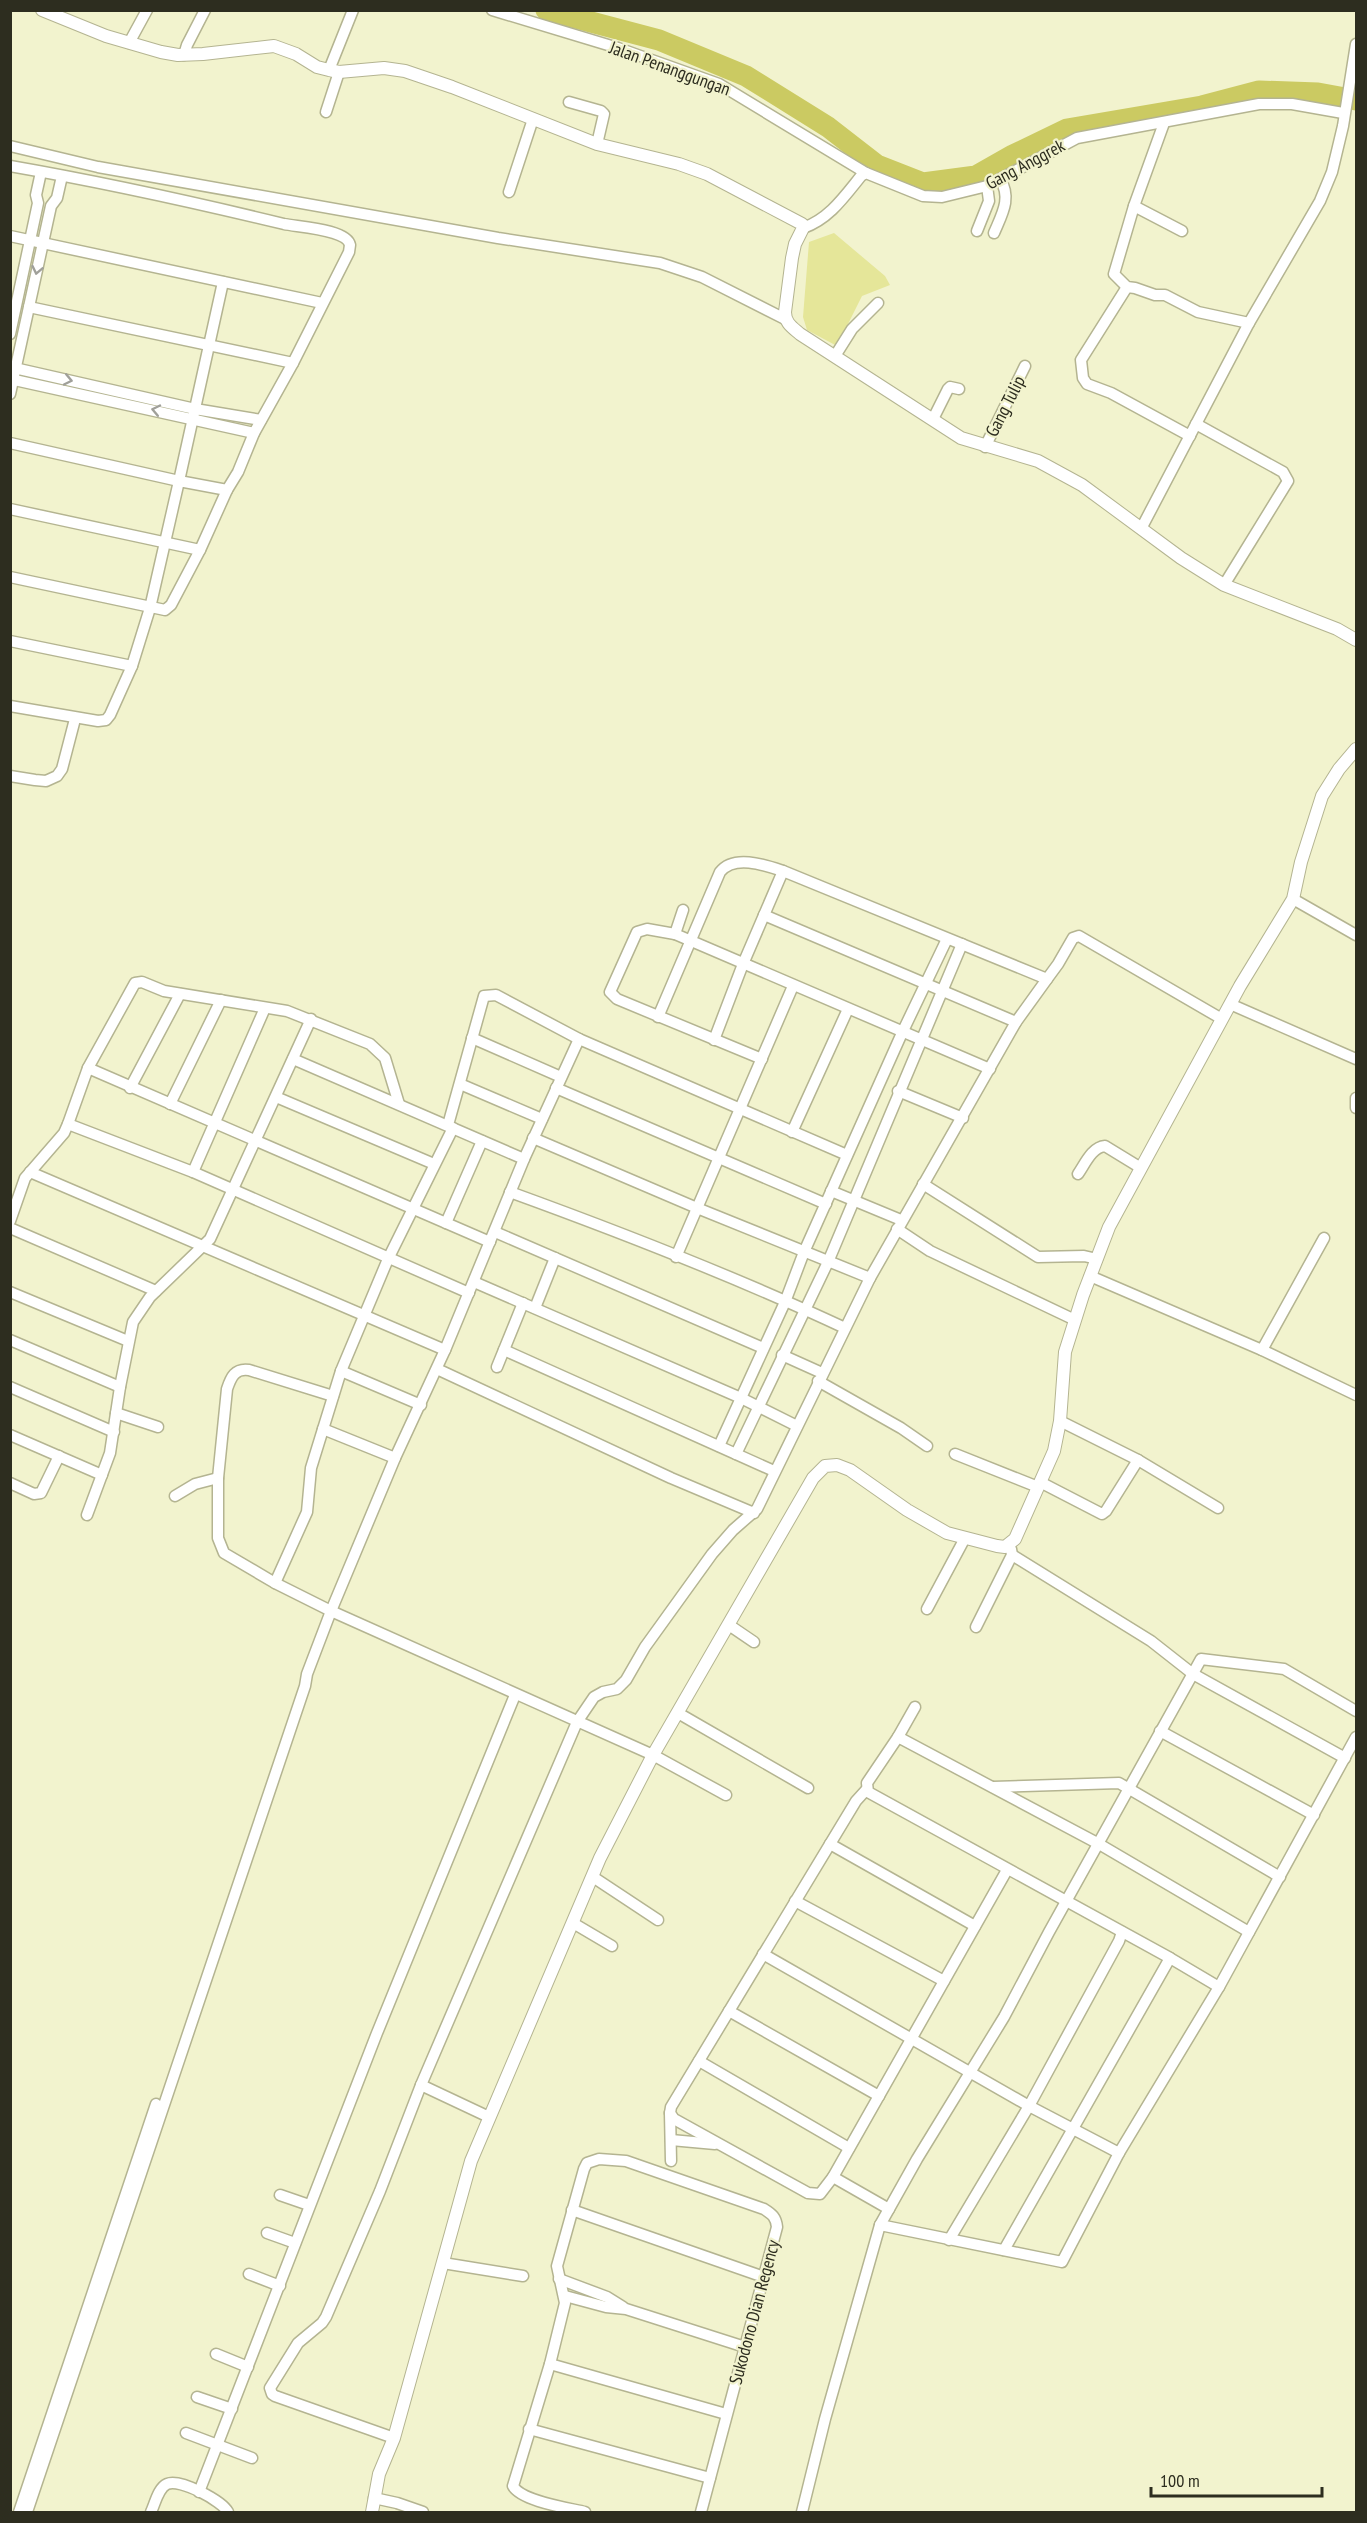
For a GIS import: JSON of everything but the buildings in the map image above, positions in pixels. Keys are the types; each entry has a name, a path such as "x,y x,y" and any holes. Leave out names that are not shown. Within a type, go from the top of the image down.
{"street":[{"path":"42,10 106,36 160,52 184,55 274,46 296,54 317,67 334,71 384,68 405,71 597,144 679,164 707,174 800,222 803,228"},
{"path":"129,43 147,10"},
{"path":"184,55 205,10"},
{"path":"326,112 334,71 353,10"},
{"name":"Jalan Penanggungan","path":"492,10 618,48 719,84 866,173"},
{"path":"1142,527 1249,323 1320,201 1332,172 1356,44"},
{"path":"569,102 601,111 604,114 597,144"},
{"name":"Gang Anggrek","path":"866,173 923,196 956,195 987,186 1077,138 1259,104 1292,104 1343,116"},
{"path":"509,192 533,119"},
{"path":"1164,123 1114,269 1116,278 1127,287 1155,295 1165,295 1198,312 1249,323"},
{"path":"10,146 98,167 498,238 660,263 702,276 785,319 800,334 961,438 1050,466 1082,485 1142,527 1181,558 1224,585 1337,630 1356,640"},
{"path":"10,166 345,236 350,241 349,252 293,363 254,433 238,472 171,605 165,610 150,608 10,577"},
{"path":"10,334 14,304 38,203 36,195 41,172"},
{"path":"785,319 792,258 795,244 803,228 821,219 835,208 866,173"},
{"path":"10,394 51,206 57,198 62,176"},
{"path":"994,233 1007,198 1006,188 1000,178"},
{"path":"977,231 989,201 987,186"},
{"path":"38,203 51,206"},
{"path":"1134,206 1182,231"},
{"path":"10,236 322,303"},
{"path":"10,706 75,719 98,722 106,720 132,666 150,608 223,282"},
{"path":"1127,287 1082,360 1083,378 1087,384 1111,393 1190,436"},
{"path":"835,356 852,329 878,303"},
{"path":"29,307 293,363"},
{"name":"Gang Tulip","path":"985,447 1025,366"},
{"path":"13,373 194,413 254,433"},
{"path":"933,419 950,387 959,389"},
{"path":"194,413 261,420"},
{"path":"1196,424 1283,472 1288,477 1288,481 1224,585"},
{"path":"10,443 227,490"},
{"path":"10,509 200,550"},
{"path":"10,641 132,666"},
{"path":"10,776 46,780 57,776 62,769 75,719"},
{"path":"976,1627 1054,1451 1060,1421 1063,1368 1075,1320 1115,1215 1230,1004 1293,899 1301,862 1322,796 1339,769 1356,749"},
{"path":"658,1017 724,867 735,863 752,863 783,871 947,939 1049,977"},
{"path":"714,1040 743,964 783,871"},
{"path":"1293,899 1356,935"},
{"path":"675,934 683,910"},
{"path":"764,915 1016,1022"},
{"path":"762,1059 612,996 610,989 637,932 647,929 675,934 990,1070"},
{"path":"394,2438 275,2396 270,2388 298,2343 326,2317 380,2191 421,2085 577,1722 594,1697 617,1689 626,1680 645,1647 712,1554 733,1530 754,1513 844,1328 899,1225 963,1118 1016,1022 1058,964 1073,938 1079,936 1222,1019"},
{"path":"719,1446 785,1302 804,1252 847,1155 947,939"},
{"path":"736,1454 828,1262 898,1091 962,944"},
{"path":"10,1221 21,1186 68,1124 88,1068 135,983 139,982 180,994 287,1011 311,1019 376,1048 385,1058 399,1104"},
{"path":"676,1257 793,986"},
{"path":"130,1088 180,994"},
{"path":"275,1583 308,1512 309,1477 341,1371 388,1259 450,1127 484,996 492,994 579,1039 847,1155"},
{"path":"170,1104 221,1000"},
{"path":"1230,1004 1356,1059"},
{"path":"193,1172 265,1008"},
{"path":"792,1132 849,1009"},
{"path":"87,1515 110,1452 128,1341 137,1314 156,1292 204,1246 233,1190 311,1019"},
{"path":"472,1038 561,1077"},
{"path":"27,2512 301,1698 307,1674 395,1458 437,1369 533,1138 579,1039"},
{"path":"293,1059 524,1159"},
{"path":"88,1068 446,1223 555,1258 763,1348"},
{"path":"460,1084 542,1119"},
{"path":"556,1088 826,1204"},
{"path":"898,1091 963,1118"},
{"path":"276,1097 434,1164"},
{"path":"1356,1098 1356,1108"},
{"path":"68,1124 193,1172 469,1293"},
{"path":"533,1138 870,1278"},
{"path":"446,1223 482,1141"},
{"path":"1078,1174 1095,1149 1100,1146 1105,1146 1141,1168"},
{"path":"30,1172 445,1350"},
{"path":"923,1184 1038,1257 1084,1256 1097,1260"},
{"path":"831,1191 854,1200 899,1225 930,1251 1075,1320"},
{"path":"510,1192 805,1309 844,1328"},
{"path":"10,1228 156,1292"},
{"path":"1262,1350 1324,1238"},
{"path":"535,1308 555,1258"},
{"path":"1090,1276 1262,1350 1356,1395"},
{"path":"474,1282 741,1398 797,1426"},
{"path":"10,1292 128,1341"},
{"path":"497,1367 524,1303"},
{"path":"10,1340 120,1387"},
{"path":"504,1350 774,1471"},
{"path":"782,1355 927,1446"},
{"path":"437,1369 671,1478 754,1513"},
{"path":"333,1396 249,1370 238,1370 232,1375 227,1389 218,1478 219,1546 224,1553 275,1583 331,1611 653,1755 726,1795"},
{"path":"341,1371 421,1405"},
{"path":"10,1387 114,1432"},
{"path":"117,1413 158,1426"},
{"path":"1060,1421 1138,1460 1218,1508"},
{"path":"323,1429 395,1458"},
{"path":"10,1435 102,1475"},
{"path":"956,1454 1039,1485 1102,1514 1126,1482 1138,1460"},
{"path":"10,1483 34,1494 41,1493 59,1456"},
{"path":"372,2512 379,2474 394,2438 471,2162 573,1923 653,1755 813,1478 825,1466 843,1467 934,1527 1011,1550 1151,1641 1193,1674 1345,1758"},
{"path":"175,1496 195,1484 218,1478"},
{"path":"927,1610 965,1538"},
{"path":"729,1625 754,1642"},
{"path":"802,2512 828,2408 880,2225 1005,2017 1066,1902 1202,1659 1284,1669 1356,1711"},
{"path":"19,2512 298,1685 307,1674"},
{"path":"199,2492 376,2033 515,1695"},
{"path":"671,2161 671,2107 915,1707"},
{"path":"678,1713 808,1788"},
{"path":"1161,1731 1314,1815"},
{"path":"898,1737 1099,1844 1249,1932"},
{"path":"880,2225 1062,2262 1119,2153 1219,1987 1356,1737"},
{"path":"993,1787 1119,1783 1280,1876"},
{"path":"866,1790 1219,1987"},
{"path":"830,1844 975,1926"},
{"path":"670,2113 674,2120 814,2195 820,2194 833,2177 1008,1870"},
{"path":"593,1877 658,1920"},
{"path":"795,1901 944,1981"},
{"path":"573,1923 612,1946"},
{"path":"949,2240 1029,2106 1122,1932"},
{"path":"763,1954 1029,2106 1119,2153"},
{"path":"1004,2250 1170,1958"},
{"path":"729,2011 879,2096"},
{"path":"699,2061 849,2148"},
{"path":"421,2085 489,2117"},
{"path":"670,2140 721,2145"},
{"name":"Sukodono Dian Regency","path":"565,2296 557,2266 587,2163 599,2158 636,2164 772,2214 777,2227 701,2512"},
{"path":"833,2177 889,2209"},
{"path":"280,2195 309,2205"},
{"path":"572,2210 764,2277"},
{"path":"267,2233 295,2243"},
{"path":"443,2263 523,2276"},
{"path":"249,2274 280,2286"},
{"path":"559,2278 607,2297 626,2308 745,2347"},
{"path":"585,2512 528,2497 516,2491 513,2486 550,2364 565,2296 606,2307 626,2308"},
{"path":"216,2354 248,2367"},
{"path":"550,2364 726,2414"},
{"path":"197,2397 232,2409"},
{"path":"529,2429 710,2478"},
{"path":"186,2433 252,2458"},
{"path":"151,2512 165,2485 174,2483 220,2502 228,2512"},
{"path":"374,2498 397,2502 423,2512"}],"green space":[{"path":"834,233 885,276 890,285 862,296 837,346 807,330 803,317 809,242"}],"waterway":[{"path":"546,10 659,40 746,76 828,127 877,165 923,183 976,176 1067,129 1202,106 1259,91 1318,93 1356,100"}]}
